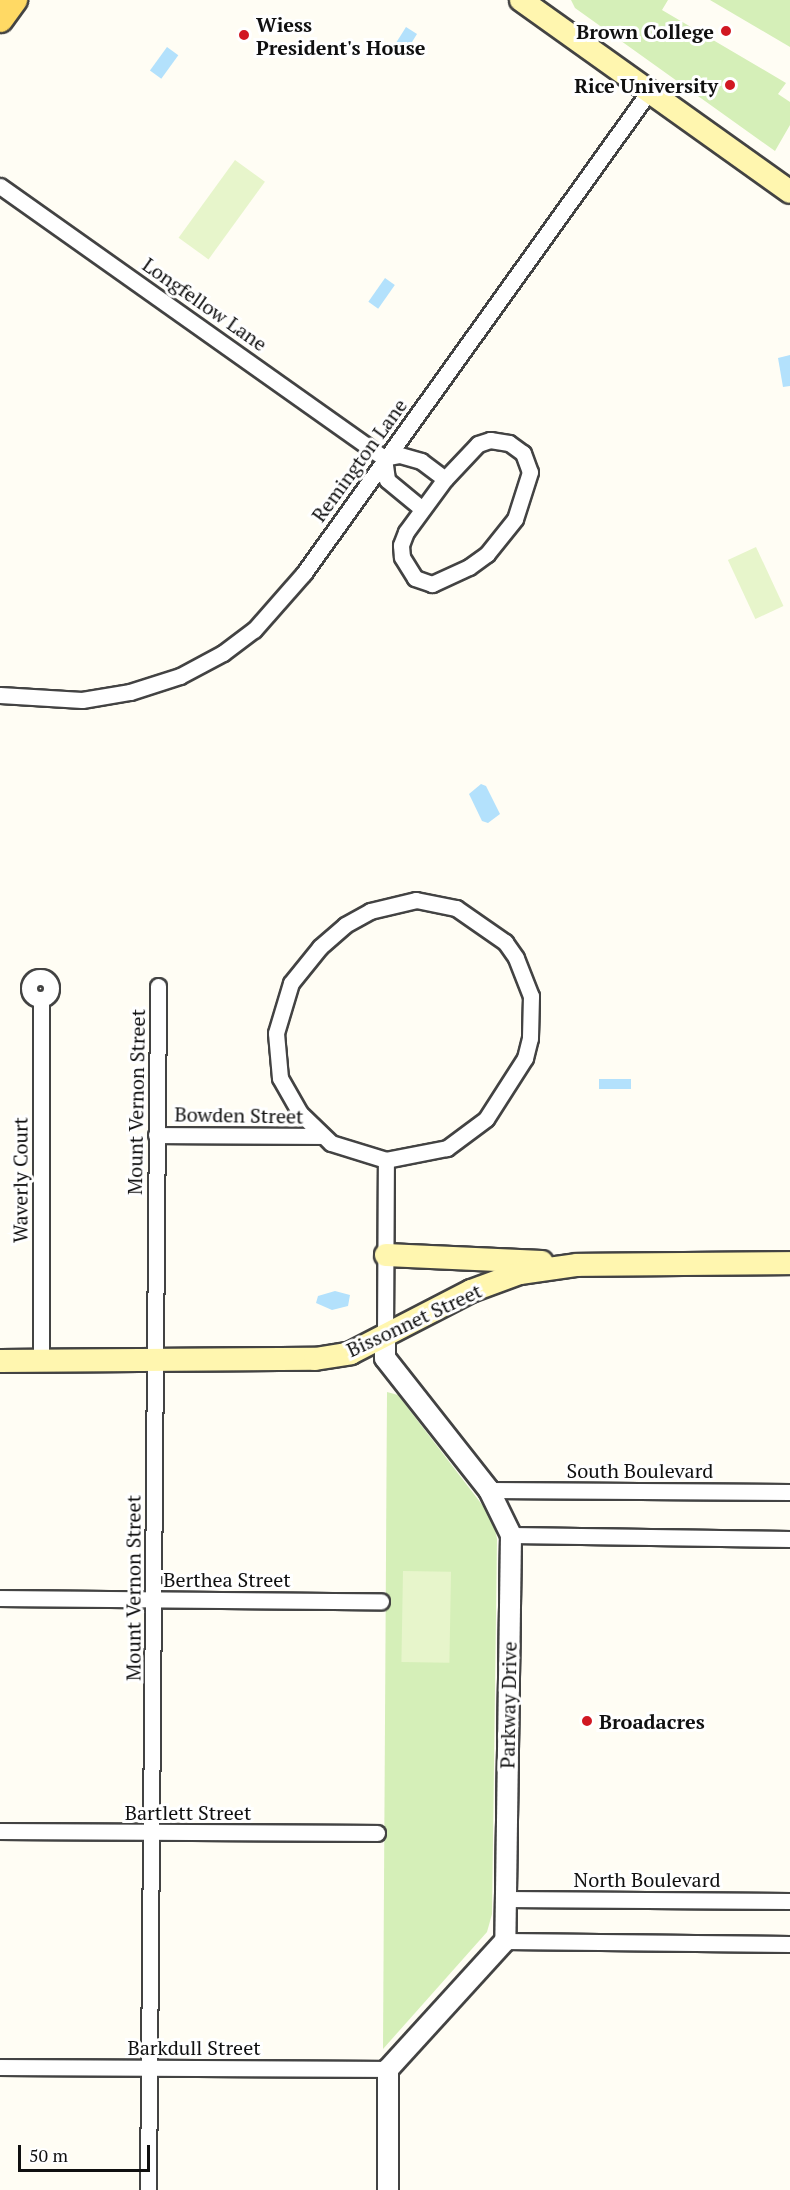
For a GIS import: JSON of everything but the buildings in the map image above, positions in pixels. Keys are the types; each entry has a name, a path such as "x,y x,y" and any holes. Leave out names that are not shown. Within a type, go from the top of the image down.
{"main road":[{"path":"0,19 14,0"},
{"path":"521,0 790,192"},
{"path":"386,1255 487,1257 577,1265"},
{"name":"Bissonnet Street","path":"0,1360 315,1359 351,1353 471,1291 520,1273 577,1265 790,1263"}],"street":[{"name":"Remington Lane","path":"0,695 82,700 130,692 180,676 223,653 255,630 279,605 384,458 466,351 650,90"},
{"name":"Longfellow Lane","path":"0,186 384,458"},
{"path":"490,440 509,443 523,453 530,472 525,496 503,537 469,567 432,584 415,578 402,557 401,545 421,508 445,478 478,444 490,440"},
{"path":"421,508 387,480 384,458 400,455 421,460 445,478"},
{"path":"436,901 487,927 516,958 531,996 530,1038 525,1058 486,1119 447,1148 386,1160 347,1151 321,1136 287,1094 276,1060 280,1007 291,983 305,963 345,925 393,903 436,901"},
{"name":"Mount Vernon Street","path":"148,2190 154,1833 158,986"},
{"name":"Waverly Court","path":"41,999 41,1360"},
{"name":"Bowden Street","path":"156,1135 321,1136"},
{"path":"385,1337 386,1160"},
{"name":"Parkway Drive","path":"385,1337 385,1358 489,1490 511,1535 505,1941"},
{"name":"South Boulevard","path":"489,1490 790,1492"},
{"path":"511,1535 790,1539"},
{"name":"Berthea Street","path":"0,1598 381,1601"},
{"name":"Bartlett Street","path":"0,1831 377,1833"},
{"name":"North Boulevard","path":"504,1899 790,1900"},
{"path":"388,2190 388,2069 505,1941 790,1944"},
{"name":"Barkdull Street","path":"0,2067 388,2069"}],"green space":[{"path":"571,0 668,0 662,10 786,83 778,94 790,102 790,125 775,151 575,8"},
{"path":"710,0 790,0 790,47"},
{"path":"235,160 265,182 209,259 179,238"},
{"path":"756,547 783,606 755,619 728,560"},
{"path":"387,1392 398,1395 493,1519 497,1539 492,1914 487,1932 383,2049"},
{"path":"403,1571 451,1572 449,1663 401,1662"}],"water":[{"path":"406,27 417,34 404,54 393,47"},
{"path":"167,47 178,55 161,79 150,70"},
{"path":"385,278 395,285 378,309 368,302"},
{"path":"790,355 790,386 783,387 778,358"},
{"path":"481,784 486,786 500,814 488,823 482,821 469,794"},
{"path":"599,1079 631,1079 631,1089 599,1089"},
{"path":"335,1291 350,1295 348,1306 332,1310 316,1303 318,1296"}],"place":[{"name":"Brown College","path":"726,31"},
{"name":"Wiess President's House","path":"244,35"},
{"name":"Rice University","path":"730,85"},
{"name":"Broadacres","path":"587,1721"}]}
